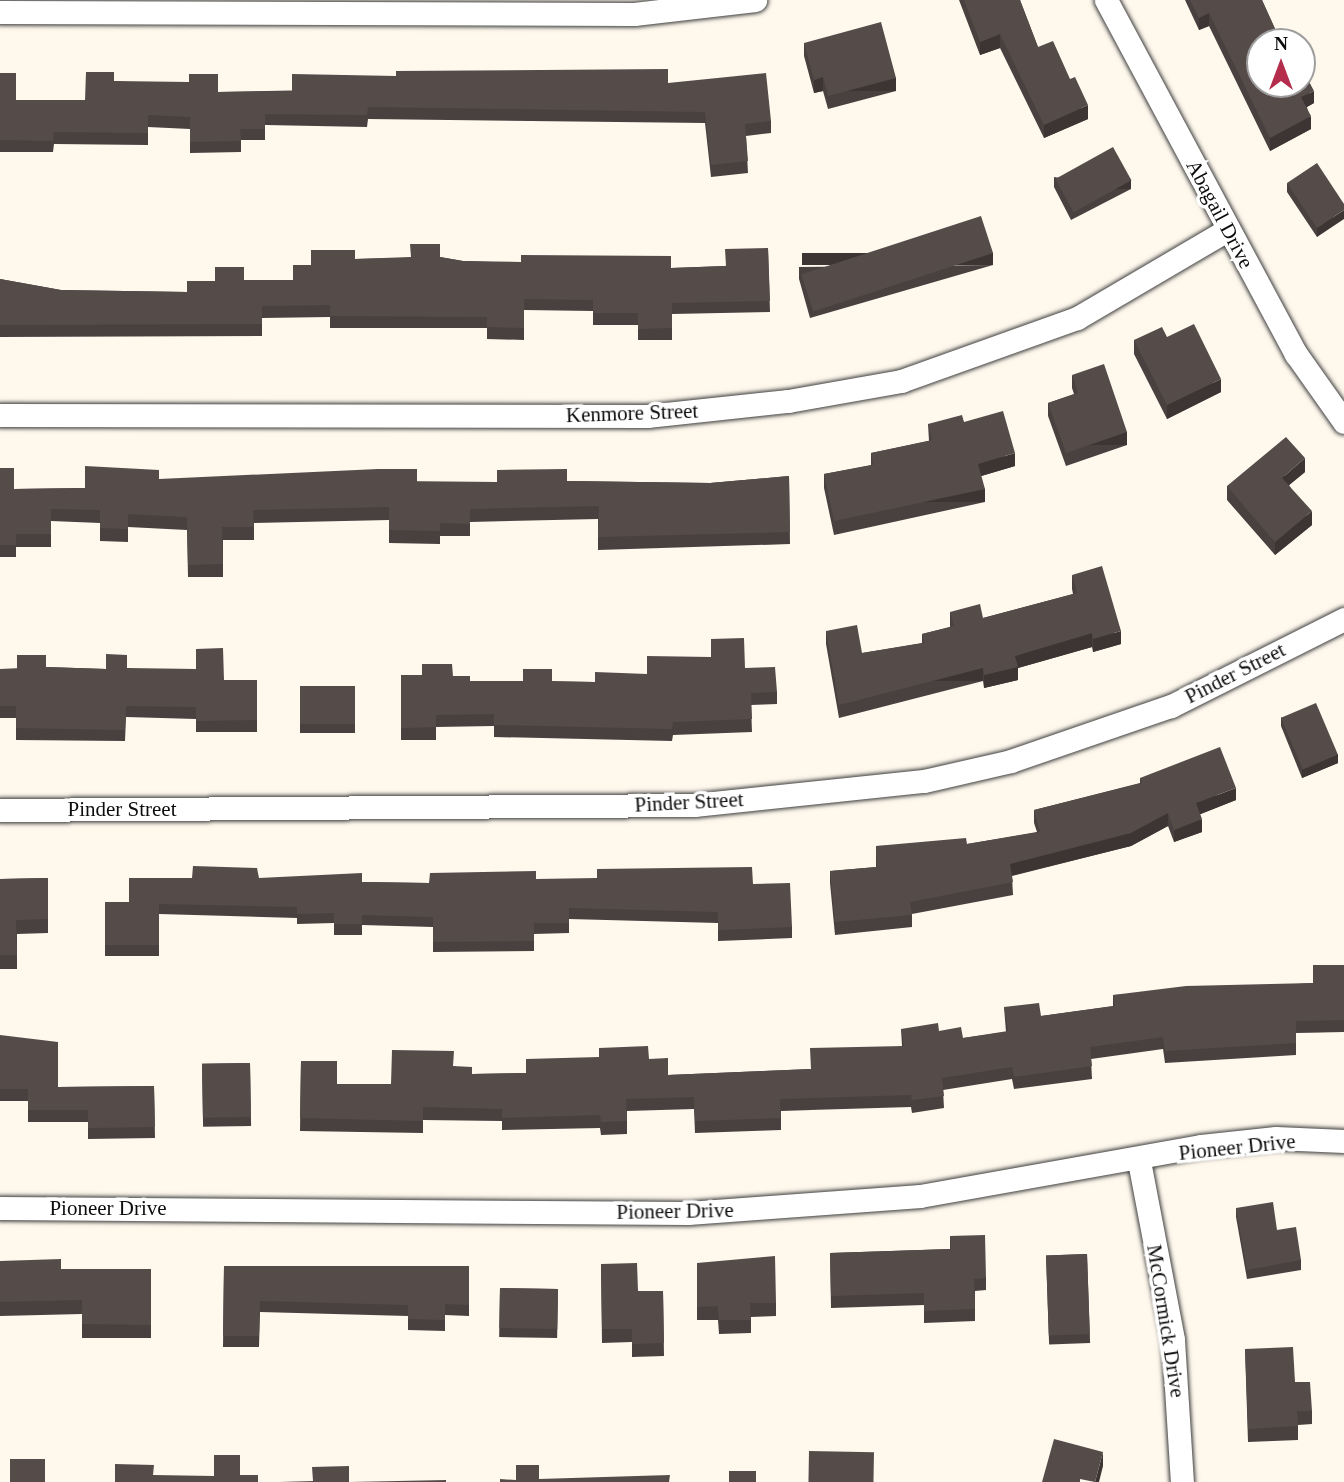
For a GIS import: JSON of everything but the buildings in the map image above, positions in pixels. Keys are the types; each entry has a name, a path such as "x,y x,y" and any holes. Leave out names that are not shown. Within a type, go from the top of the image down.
{"street":[{"path":"0,12 634,14 755,0"},
{"name":"Abagail Drive","path":"1106,0 1227,230 1296,354 1344,422"},
{"name":"Kenmore Street","path":"0,415 647,416 788,401 901,381 1077,318 1227,230"},
{"name":"Pinder Street","path":"0,810 694,805 924,781 1012,761 1171,706 1344,619"},
{"name":"Pioneer Drive","path":"0,1208 688,1213 919,1196 1276,1139 1344,1141"},
{"name":"McCormick Drive","path":"1139,1161 1173,1339 1182,1482"}]}
